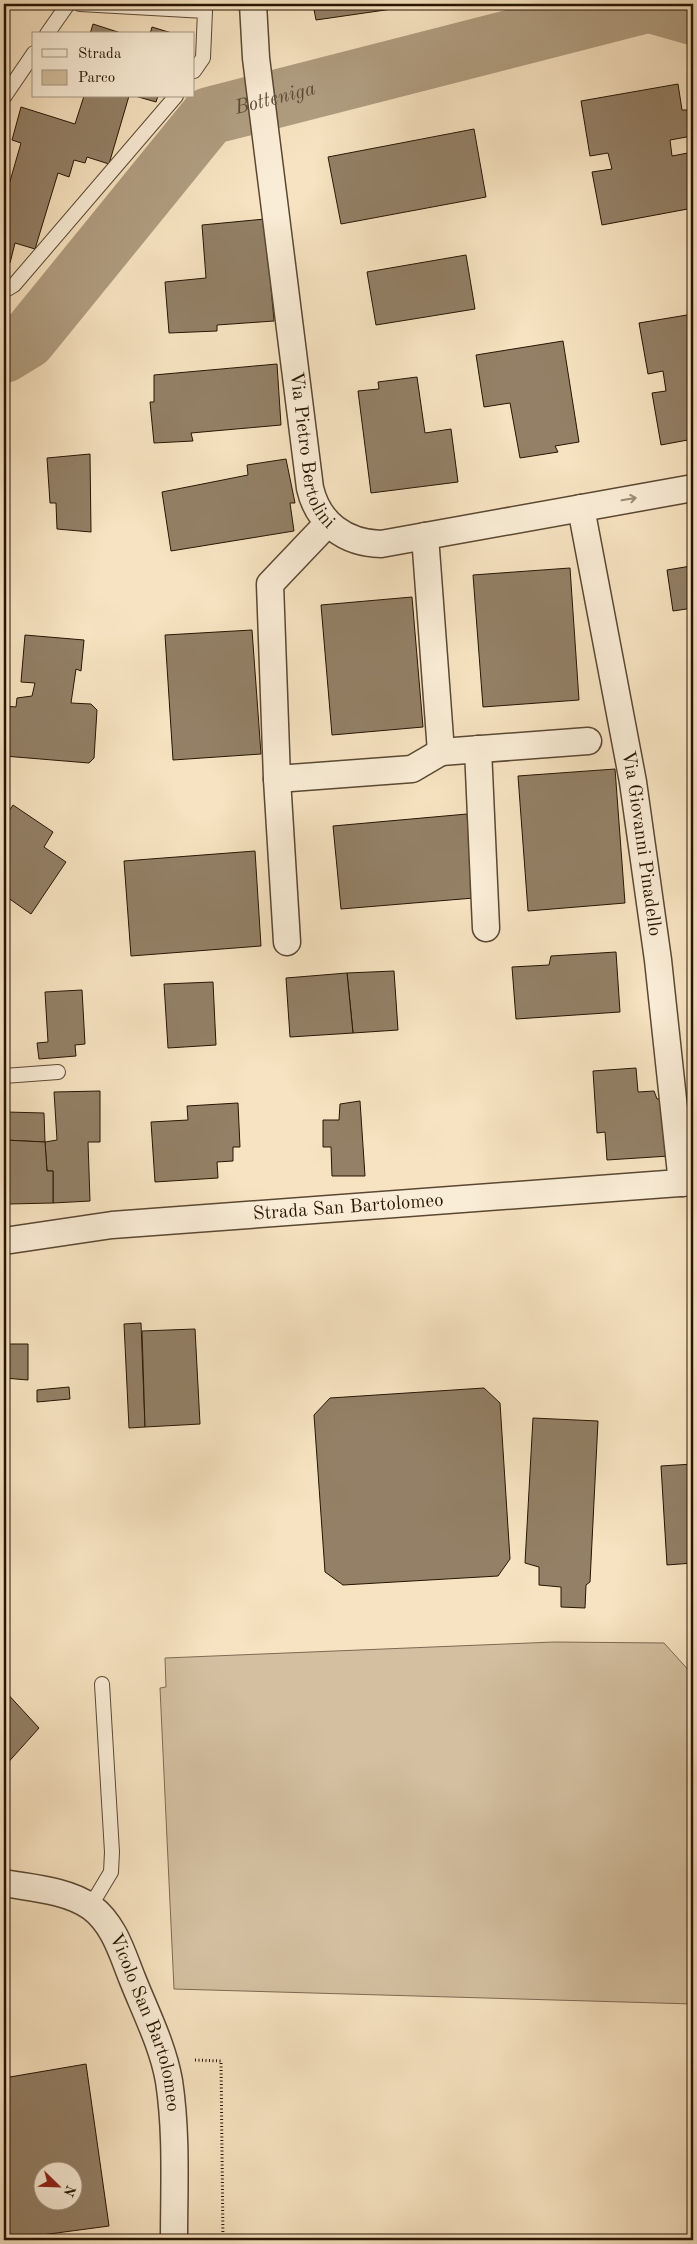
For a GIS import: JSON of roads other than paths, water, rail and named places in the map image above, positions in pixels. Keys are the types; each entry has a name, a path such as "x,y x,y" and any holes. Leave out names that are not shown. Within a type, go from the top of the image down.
{"street":[{"name":"Via Pietro Bertolini","path":"254,4 256,58 310,488 314,504 328,523 338,531 370,544 381,544 693,488"},
{"name":"Via Giovanni Pinadello","path":"581,508 633,782 688,1182"},
{"path":"287,942 277,779 270,584 328,523"},
{"path":"425,536 440,752"},
{"path":"277,779 412,769 440,752 588,741"},
{"path":"478,749 486,928"},
{"name":"Strada San Bartolomeo","path":"4,1241 112,1225 688,1182"},
{"name":"Vicolo San Bartolomeo","path":"4,1883 65,1895 90,1907 110,1926 159,2047 169,2080 173,2118 174,2240"}],"lane":[{"path":"48,32 68,4"},
{"path":"80,4 205,11 203,58 195,70"},
{"path":"4,97 32,56"},
{"path":"4,291 14,285 174,98"},
{"path":"4,1076 58,1072"},
{"path":"90,1907 111,1872 112,1852 102,1684"}],"waterway":[{"name":"Botteniga","path":"4,354 27,340 209,116 647,4"},
{"name":"Botteniga","path":"651,4 693,16"}]}
